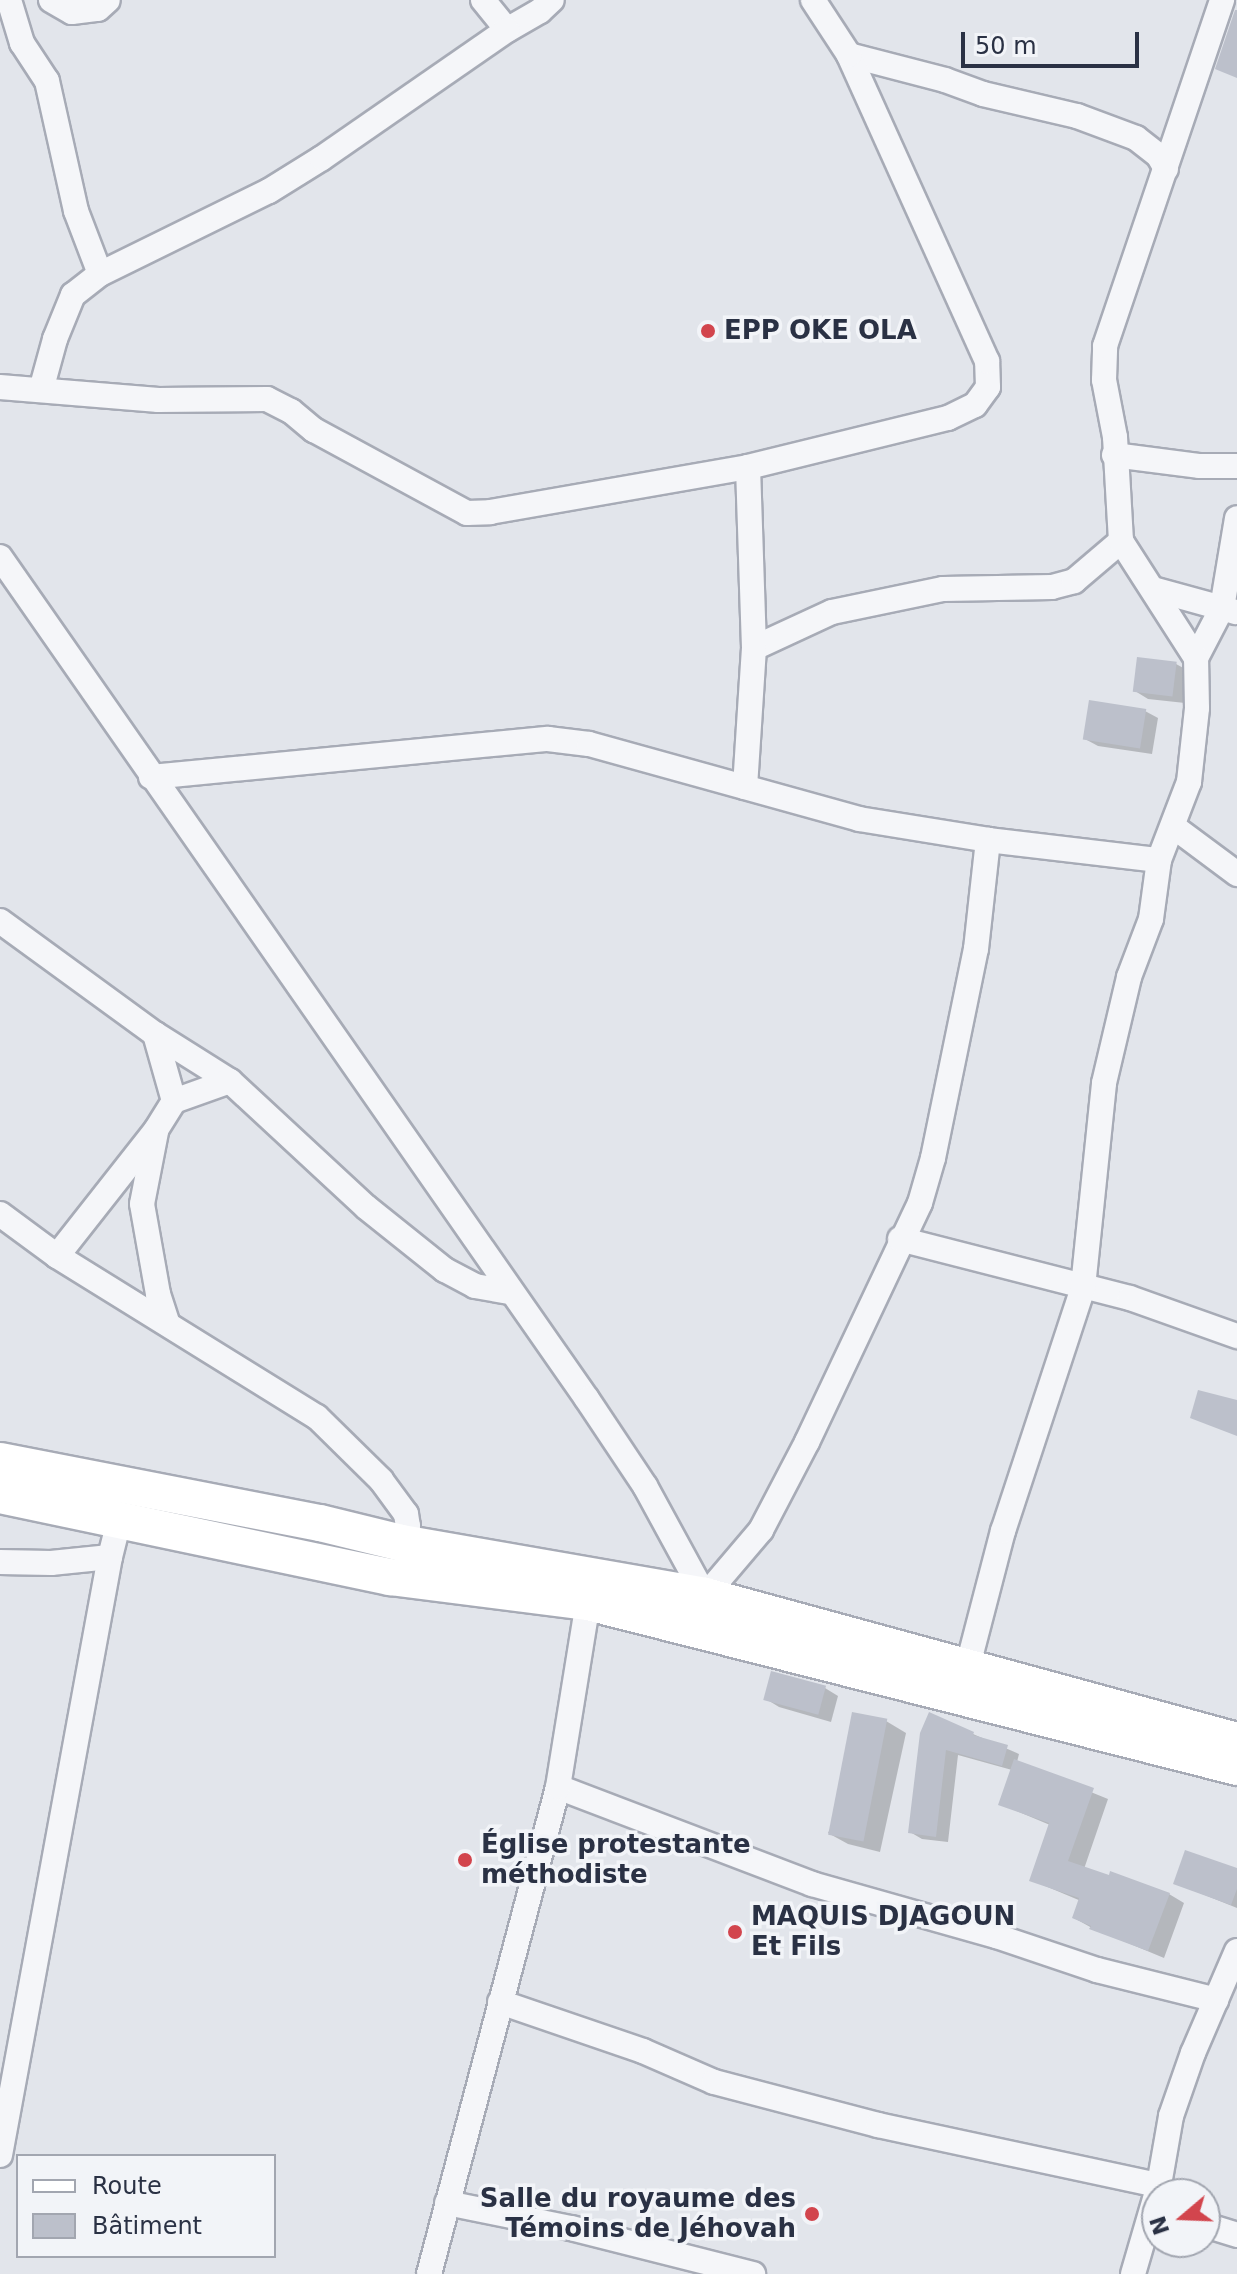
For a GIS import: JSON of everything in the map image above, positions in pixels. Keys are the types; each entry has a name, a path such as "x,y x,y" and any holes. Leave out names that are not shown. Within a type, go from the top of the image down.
{"main road":[{"path":"0,1461 320,1523 402,1543 705,1596 1237,1741"},
{"path":"0,1495 390,1577 588,1602 1237,1767"}],"street":[{"path":"9,0 22,43 47,81 76,211 100,274"},
{"path":"51,0 72,12 98,9 108,0"},
{"path":"483,0 507,30"},
{"path":"41,390 55,339 73,295 100,274 269,191 507,30 540,11 552,0"},
{"path":"0,387 158,400 267,399 291,411 314,430 467,513 490,512 748,467 948,418 975,405 988,387 987,361 849,55 813,0"},
{"path":"967,1669 1003,1531 1083,1287 1104,1083 1129,977 1151,919 1159,860 1189,782 1197,708 1196,658 1121,541 1115,437 1104,380 1105,346 1222,0"},
{"path":"849,55 945,80 983,94 1077,116 1136,138 1158,155 1166,169"},
{"path":"1114,455 1200,466 1237,466"},
{"path":"745,787 754,648 748,467"},
{"path":"1196,658 1230,610 1237,518"},
{"path":"754,648 832,612 943,589 1052,587 1074,581 1121,541"},
{"path":"0,557 645,1486 705,1596 761,1530 807,1442 900,1239 920,1203 933,1158 976,949 988,840"},
{"path":"1153,589 1230,610"},
{"path":"151,777 548,739 589,744 859,819 988,840 1159,860"},
{"path":"1174,827 1237,874"},
{"path":"0,921 155,1034 230,1081 366,1207 445,1270 475,1286 510,1292"},
{"path":"155,1034 174,1101"},
{"path":"57,1256 156,1130 174,1101 230,1081"},
{"path":"156,1130 142,1204 158,1294 167,1321"},
{"path":"0,1214 57,1256 167,1321 317,1417 381,1480 406,1514 408,1526 402,1543"},
{"path":"900,1239 1130,1298 1237,1336"},
{"path":"0,2155 119,1522"},
{"path":"0,1562 51,1563 110,1557"},
{"path":"429,2274 558,1787 588,1602"},
{"path":"558,1787 812,1884 996,1936 1097,1970 1216,2000"},
{"path":"1160,2178 1171,2116 1237,1951"},
{"path":"500,2002 643,2051 714,2082 878,2125 1141,2181"},
{"path":"447,2203 571,2228 753,2274"},
{"path":"1133,2274 1141,2249"}],"building":[{"path":"1237,10 1237,78 1215,69"},
{"path":"1137,657 1177,662 1172,697 1133,692"},
{"path":"1089,700 1146,709 1140,749 1083,740"},
{"path":"1198,1390 1237,1400 1237,1436 1190,1418"},
{"path":"771,1671 826,1686 818,1715 763,1700"},
{"path":"852,1712 887,1719 863,1842 828,1835"},
{"path":"929,1712 974,1732 973,1735 1008,1745 1002,1766 946,1750 936,1837 908,1833 920,1733"},
{"path":"1014,1759 1094,1788 1068,1861 1109,1875 1110,1871 1170,1893 1148,1951 1089,1929 1091,1926 1072,1918 1079,1898 1029,1881 1049,1823 998,1805"},
{"path":"1185,1850 1237,1868 1237,1889 1231,1905 1173,1884"}],"place":[{"name":"EPP OKE OLA","path":"708,331"},
{"name":"Église protestante méthodiste","path":"465,1860"},
{"name":"MAQUIS DJAGOUN Et Fils","path":"735,1932"},
{"name":"Salle du royaume des Témoins de Jéhovah","path":"812,2214"}]}
